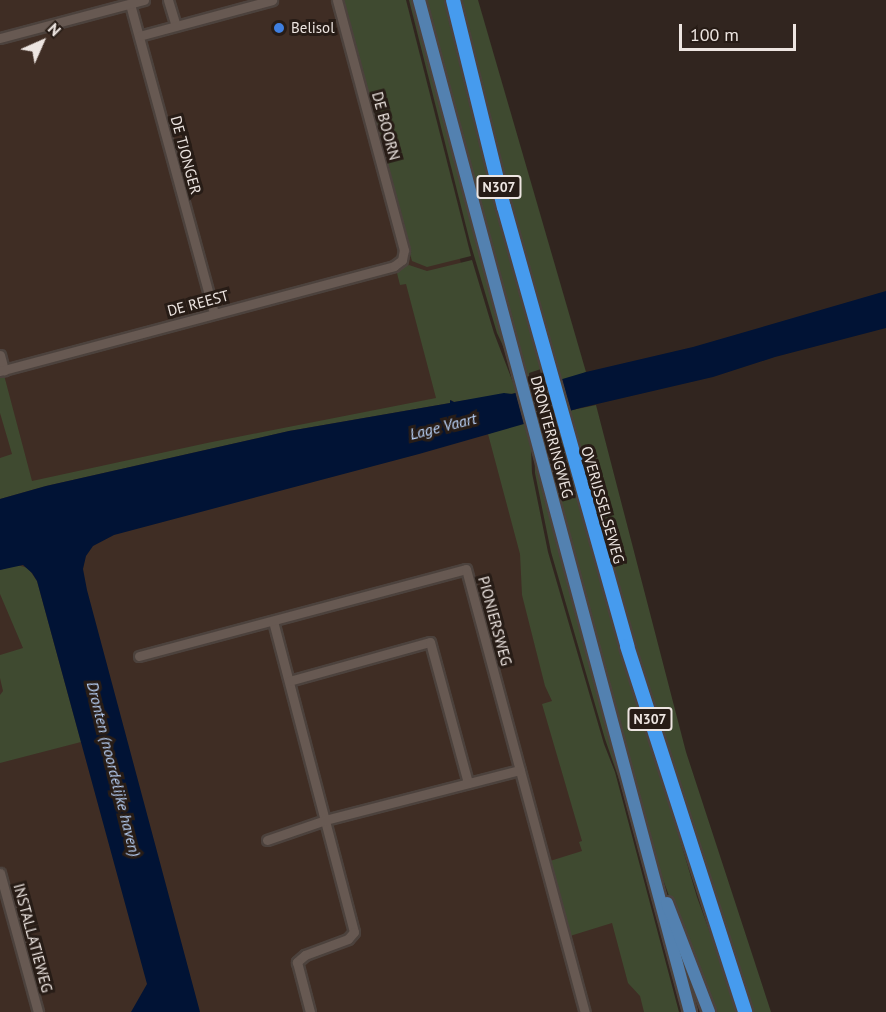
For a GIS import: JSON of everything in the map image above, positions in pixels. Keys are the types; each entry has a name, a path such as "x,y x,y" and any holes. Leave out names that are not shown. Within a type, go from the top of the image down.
{"highway":[{"name":"OVERIJSSELSEWEG","path":"453,0 504,207 627,646 746,1012"}],"main road":[{"name":"DRONTERRINGWEG","path":"419,0 657,880 690,1012"},
{"name":"DRONTERRINGWEG","path":"657,880 675,921 708,1012"}],"street":[{"path":"0,38 144,0"},
{"path":"168,0 176,26"},
{"path":"139,36 272,0"},
{"name":"DE BOORN","path":"337,0 404,250 402,260"},
{"name":"DE TJONGER","path":"130,4 214,314"},
{"name":"DE REEST","path":"2,371 394,266 402,260"},
{"path":"0,355 2,371"},
{"name":"PIONIERSWEG","path":"139,656 466,569 585,1012"},
{"path":"273,621 354,932 348,939 305,955 297,962 310,1012"},
{"path":"289,681 430,642 468,783"},
{"path":"267,840 326,820 520,770"},
{"name":"INSTALLATIEWEG","path":"0,873 38,1012"}],"shaded area":[{"path":"0,0 393,0 500,414 667,1012 0,1012"}],"green space":[{"path":"341,0 406,0 471,256 427,267 412,261"},
{"path":"409,0 415,0 515,372 497,333 470,242"},
{"path":"424,0 448,0 541,369 529,373 529,380 526,380"},
{"path":"458,0 478,0 586,372 573,378 557,382"},
{"path":"472,260 494,333 517,393 454,402 451,400 450,403 289,431 46,486 0,499 0,458 12,454 0,413 0,376 4,375 32,481 207,443 436,398 406,284 400,285 397,273 400,267 409,265 427,271"},
{"path":"596,405 686,752 771,1012 753,1012 744,992 657,726 563,412"},
{"path":"525,422 531,447 532,473 548,552 604,744 615,772 679,1012 644,1012 640,996 628,983 612,923 570,936 550,861 582,851 579,842 582,841 542,704 552,701 545,686 522,595 520,554 488,434"},
{"path":"542,428 545,434 558,430 697,897 739,1012 712,1012 662,877 539,429"},
{"path":"534,444 687,1012 682,1012 621,785 605,739 551,552 535,473"},
{"path":"17,565 28,568 37,581 81,742 0,763 0,695 3,691 0,678 0,655 23,648 0,594 0,570"}],"water":[{"path":"886,291 886,328 775,357 713,377 580,408 419,454 114,535 93,546 86,556 83,569 87,590 200,1012 131,1012 147,984 37,581 23,565 0,570 0,499 46,486 289,431 450,403 450,400 454,402 504,393 512,394 586,372 693,347"}],"place":[{"name":"Belisol","path":"279,28"}],"water label":[{"name":"Lage Vaart","path":"443,426"},
{"name":"Dronten (noordelijke haven)","path":"114,769"}]}
